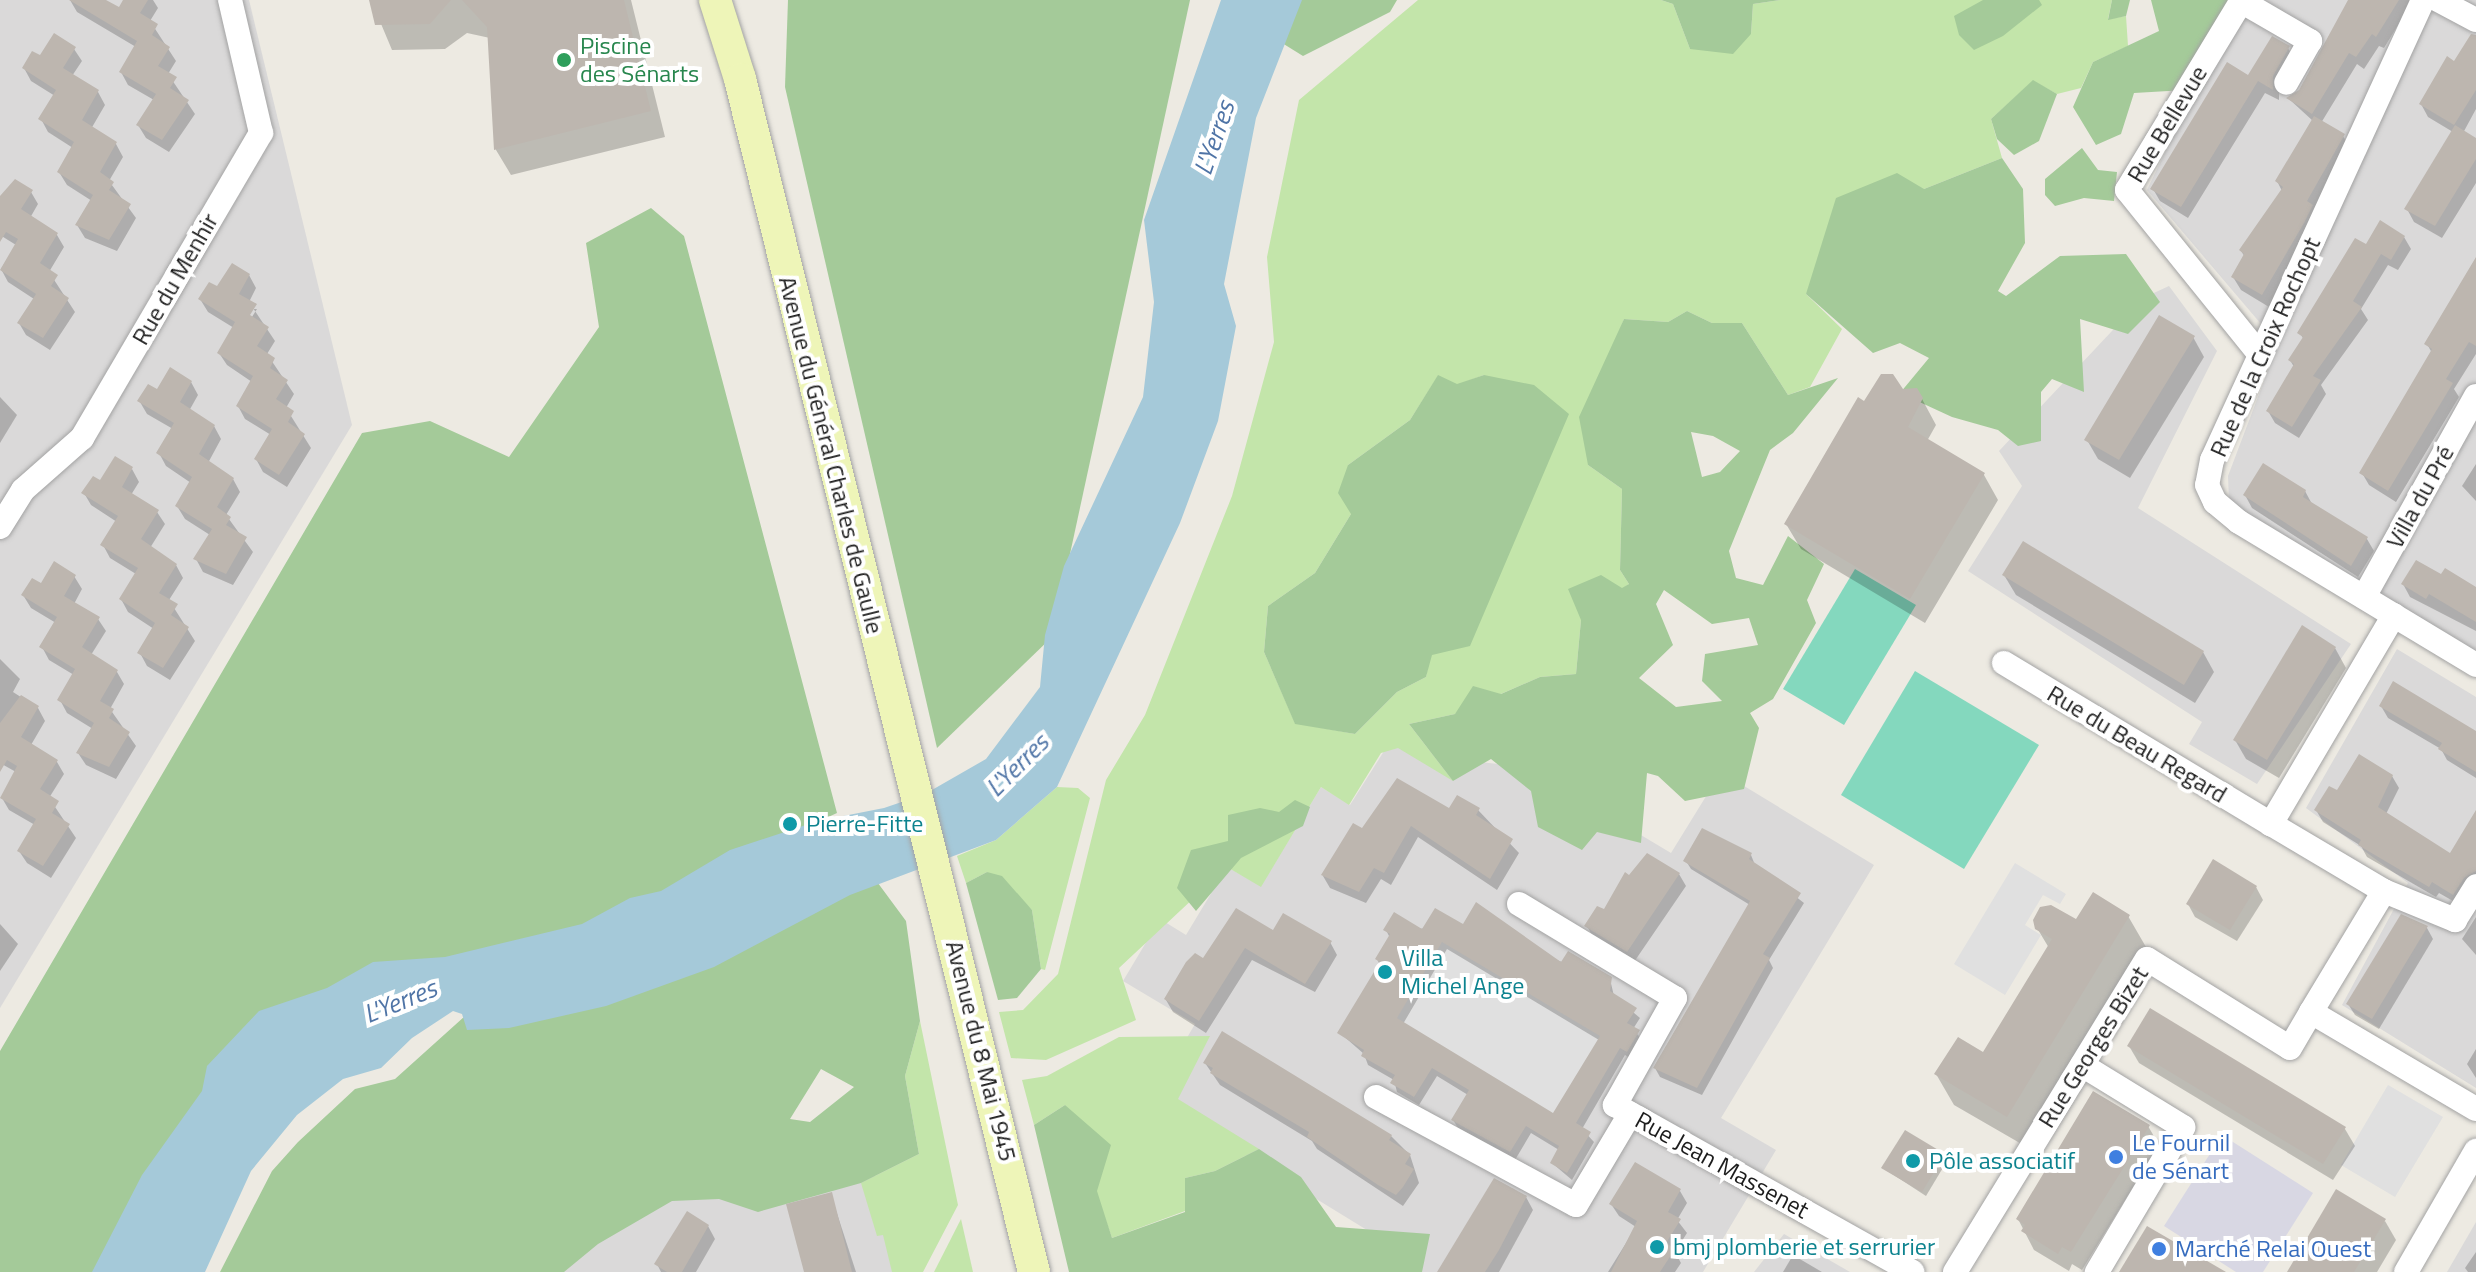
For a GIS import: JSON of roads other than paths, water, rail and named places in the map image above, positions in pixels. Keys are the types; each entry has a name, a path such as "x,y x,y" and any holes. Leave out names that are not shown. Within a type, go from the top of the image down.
{"main road":[{"name":"Avenue du Général Charles de Gaulle","path":"715,0 740,79 924,830"},
{"name":"Avenue du Général Charles de Gaulle","path":"731,0 740,79"},
{"name":"Avenue du 8 Mai 1945","path":"924,830 952,932 1034,1272"}],"street":[{"name":"Rue du Menhir","path":"0,527 23,490 82,438 261,133 230,0"},
{"name":"Rue Bellevue","path":"2241,0 2127,190 2260,355"},
{"path":"2241,0 2310,41 2286,83"},
{"name":"Rue de la Croix Rochopt","path":"2423,0 2212,460 2210,493 2239,522 2476,665"},
{"path":"2438,0 2476,20"},
{"name":"Villa du Pré","path":"2364,597 2476,396"},
{"path":"2271,824 2394,615"},
{"name":"Rue du Beau Regard","path":"2004,663 2384,891 2455,920 2476,886"},
{"path":"2384,891 2311,1012 2423,1091 2476,1109"},
{"path":"1376,1097 1576,1205 1675,998 1519,904"},
{"name":"Rue Georges Bizet","path":"1955,1272 2147,959 2290,1048 2311,1012"},
{"path":"2082,1065 2183,1127 2097,1272"},
{"name":"Rue Jean Massenet","path":"1623,1109 1912,1272"},
{"path":"2406,1272 2476,1151"}],"water":[{"name":"L'Yerres","path":"1221,0 1302,0 1256,118 1224,284 1236,326 1218,421 1180,523 1057,787 996,840 850,895 714,967 606,1006 509,1028 467,1030 462,1014 453,1011 412,1038 381,1068 343,1079 297,1115 251,1171 205,1272 92,1272 142,1175 202,1091 207,1066 259,1011 327,988 373,962 445,957 582,924 630,898 661,891 730,850 818,821 884,808 925,794 986,759 1040,687 1045,635 1064,566 1143,397 1154,302 1144,220"}],"place":[{"name":"Piscine des Sénarts","path":"564,60"},
{"name":"Pierre-Fitte","path":"790,824"},
{"name":"Villa Michel Ange","path":"1385,972"},
{"name":"Le Fournil de Sénart","path":"2116,1157"},
{"name":"Pôle associatif","path":"1913,1161"},
{"name":"bmj plomberie et serrurier","path":"1657,1247"},
{"name":"Marché Relai Ouest","path":"2159,1249"}]}
